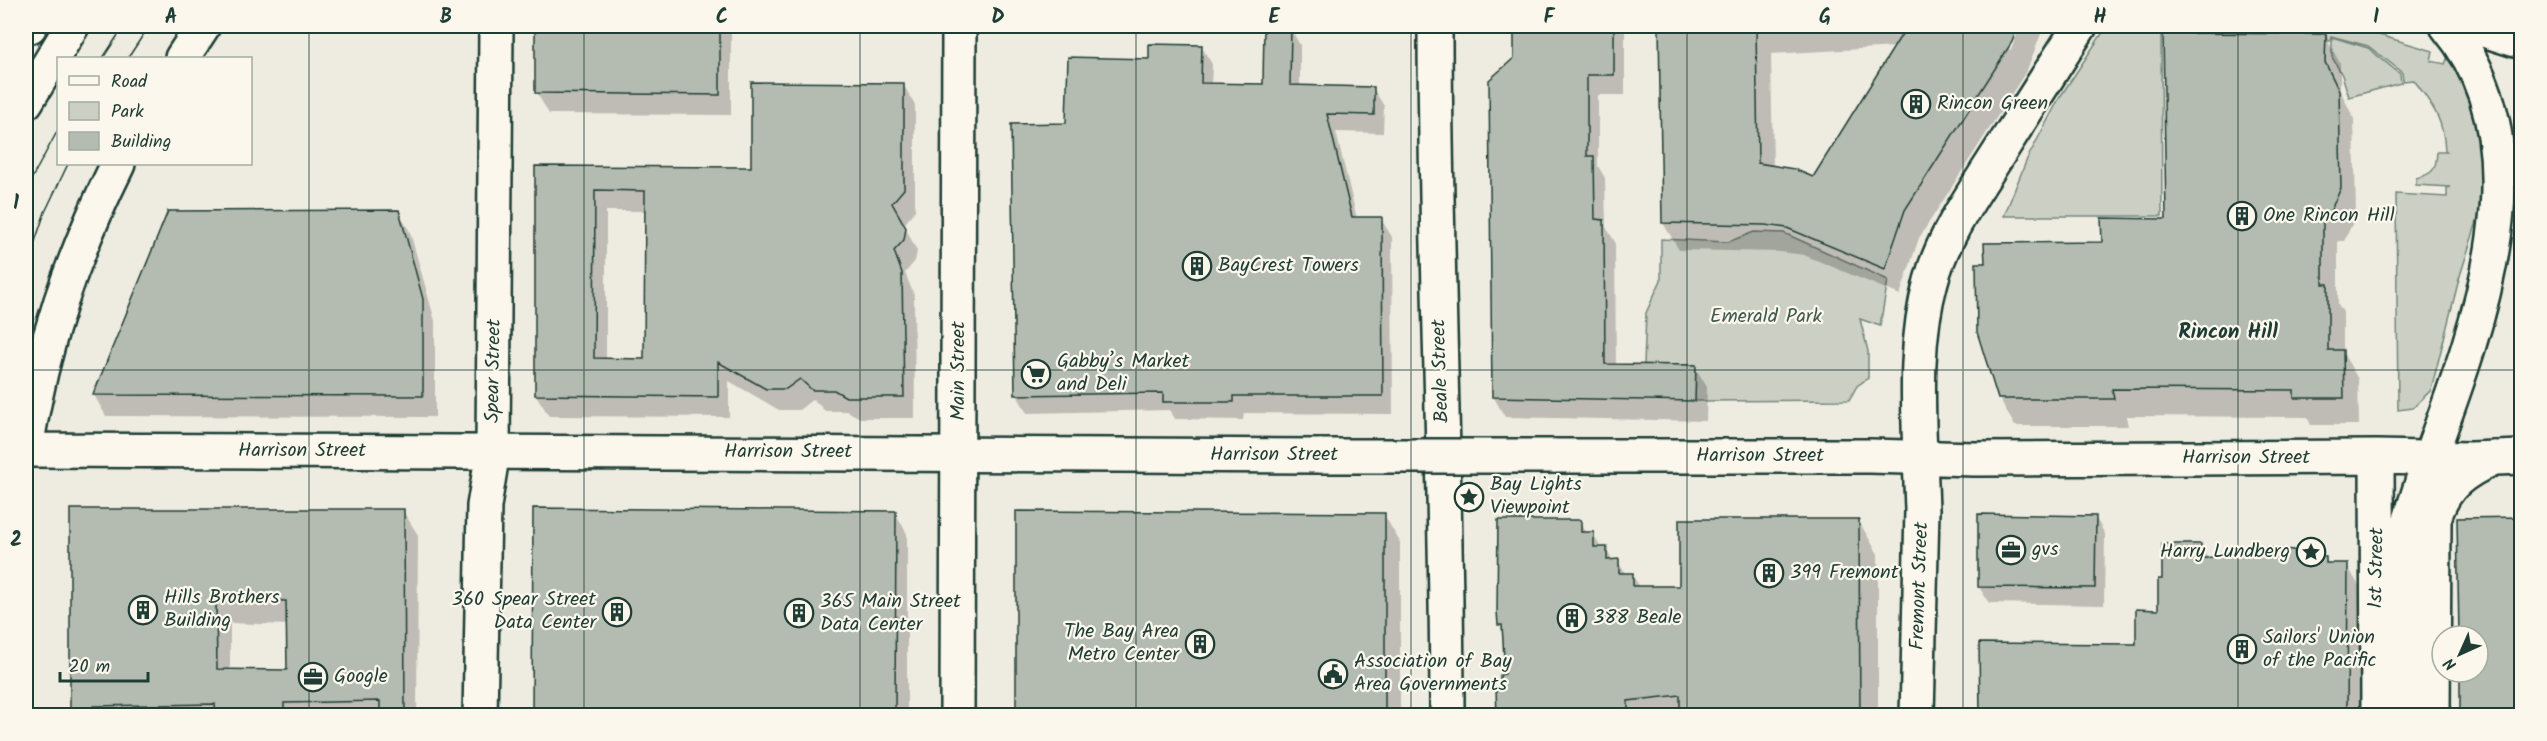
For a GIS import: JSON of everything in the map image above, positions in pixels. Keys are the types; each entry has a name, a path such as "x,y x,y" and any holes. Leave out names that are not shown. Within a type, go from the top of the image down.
{"main road":[{"path":"26,102 72,26"},
{"path":"183,57 203,26"},
{"name":"Spear Street","path":"480,716 484,506 493,451 496,26"},
{"name":"Main Street","path":"957,716 959,26"},
{"name":"Beale Street","path":"1435,26 1435,172 1447,576 1447,716"},
{"name":"Fremont Street","path":"1917,716 1922,510 1918,406 1921,337 1931,279 1952,230 2080,26"},
{"path":"2403,716 2404,555 2410,519 2495,273 2502,233 2506,184 2500,125 2492,97 2479,68 2447,26"},
{"path":"2471,26 2522,42"},
{"path":"26,448 35,390 58,305 88,224 118,165"},
{"name":"Harrison Street","path":"26,448 1322,456 2430,457 2470,459 2509,457"},
{"name":"1st Street","path":"2377,457 2378,716"},
{"path":"2433,716 2434,519 2443,495 2451,486 2474,467 2509,457"}],"green space":[{"path":"2107,26 2349,26 2433,51 2431,61 2445,64 2447,59 2457,69 2477,122 2487,167 2480,212 2459,279 2431,390 2413,408 2398,410 2396,194 2447,197 2447,188 2451,187 2416,185 2416,178 2427,175 2433,170 2437,152 2448,152 2445,151 2442,130 2436,113 2414,80 2403,81 2402,72 2368,46 2331,36 2330,41 2327,41 2326,33 2161,31 2162,216 2004,216 2027,159 2060,97"},
{"path":"2332,37 2368,48 2400,74 2401,83 2349,97 2342,75 2332,57"},
{"name":"Emerald Park","path":"1754,232 1784,233 1888,280 1880,326 1860,319 1868,351 1868,378 1857,386 1849,400 1695,401 1695,365 1644,365 1646,313 1661,280 1661,239 1728,242"}],"building":[{"path":"535,26 720,26 720,95 535,93"},
{"path":"1264,26 1291,26 1290,85 1374,87 1374,115 1327,114 1352,217 1382,217 1383,396 1234,396 1234,402 1163,402 1163,393 1015,395 1011,124 1066,123 1068,57 1149,59 1149,44 1202,45 1201,83 1263,84"},
{"path":"1514,26 1614,26 1614,75 1587,75 1587,156 1594,156 1595,219 1604,220 1605,364 1696,365 1695,401 1492,397 1489,80 1514,58"},
{"name":"Rincon Green","path":"1659,26 1756,26 1758,163 1794,169 1813,177 1907,26 2018,26 2012,42 1905,210 1885,269 1787,228 1765,225 1662,223"},
{"name":"One Rincon Hill","path":"2163,33 2326,34 2325,62 2339,91 2341,188 2329,214 2323,214 2323,284 2328,284 2328,350 2343,350 2344,398 2294,398 2294,390 2112,389 2114,399 1998,399 1977,332 1976,263 1985,263 1984,243 2102,242 2101,218 2166,219"},
{"path":"751,82 904,83 904,189 892,203 906,228 904,240 894,251 902,273 904,397 846,397 834,390 812,390 800,379 786,389 766,389 718,362 718,397 535,395 535,166 751,167","holes":["595,190 645,191 644,359 594,358"]},
{"path":"399,210 423,299 423,396 93,395 168,211"},
{"path":"533,508 896,511 895,716 532,716"},
{"name":"Hills Brothers Building","path":"70,509 404,509 405,716 380,716 380,701 284,703 284,716 216,716 215,704 93,706 93,716 70,716","holes":["216,599 286,601 287,670 217,669"]},
{"name":"The Bay Area Metro Center","path":"1016,511 1385,513 1385,716 1016,716"},
{"path":"1978,514 2096,516 2095,588 1978,587"},
{"path":"2522,517 2522,712 2460,712 2460,684 2490,684 2490,624 2459,624 2457,518"},
{"path":"1679,519 1859,519 1860,716 1680,716 1680,695 1628,701 1628,716 1497,716 1496,689 1500,689 1500,675 1505,674 1502,625 1498,625 1497,611 1498,520 1581,520 1581,532 1594,532 1594,547 1607,547 1607,560 1619,559 1619,573 1633,573 1633,586 1679,586"},
{"name":"Sailors' Union of the Pacific","path":"2162,544 2201,544 2201,559 2265,547 2293,550 2306,556 2326,557 2326,563 2348,563 2347,716 1980,716 1979,643 2136,644 2136,609 2158,610 2158,579 2162,579"}],"tram line":[{"path":"104,57 124,26"},
{"path":"129,57 149,26"},
{"path":"26,189 57,132"},
{"path":"26,268 45,212 68,165"}],"place":[{"name":"Rincon Green","path":"1916,104"},
{"name":"One Rincon Hill","path":"2242,216"},
{"name":"BayCrest Towers","path":"1197,266"},
{"name":"Gabby’s Market and Deli","path":"1036,374"},
{"name":"Bay Lights Viewpoint","path":"1469,497"},
{"name":"gvs","path":"2011,550"},
{"name":"Harry Lundberg","path":"2311,552"},
{"name":"399 Fremont","path":"1769,573"},
{"name":"Hills Brothers Building","path":"143,610"},
{"name":"360 Spear Street Data Center","path":"617,612"},
{"name":"365 Main Street Data Center","path":"799,613"},
{"name":"388 Beale","path":"1572,618"},
{"name":"The Bay Area Metro Center","path":"1200,644"},
{"name":"Sailors' Union of the Pacific","path":"2242,649"},
{"name":"Association of Bay Area Governments","path":"1333,674"},
{"name":"Google","path":"313,677"}],"district":[{"name":"Rincon Hill","path":"2228,332"}]}
